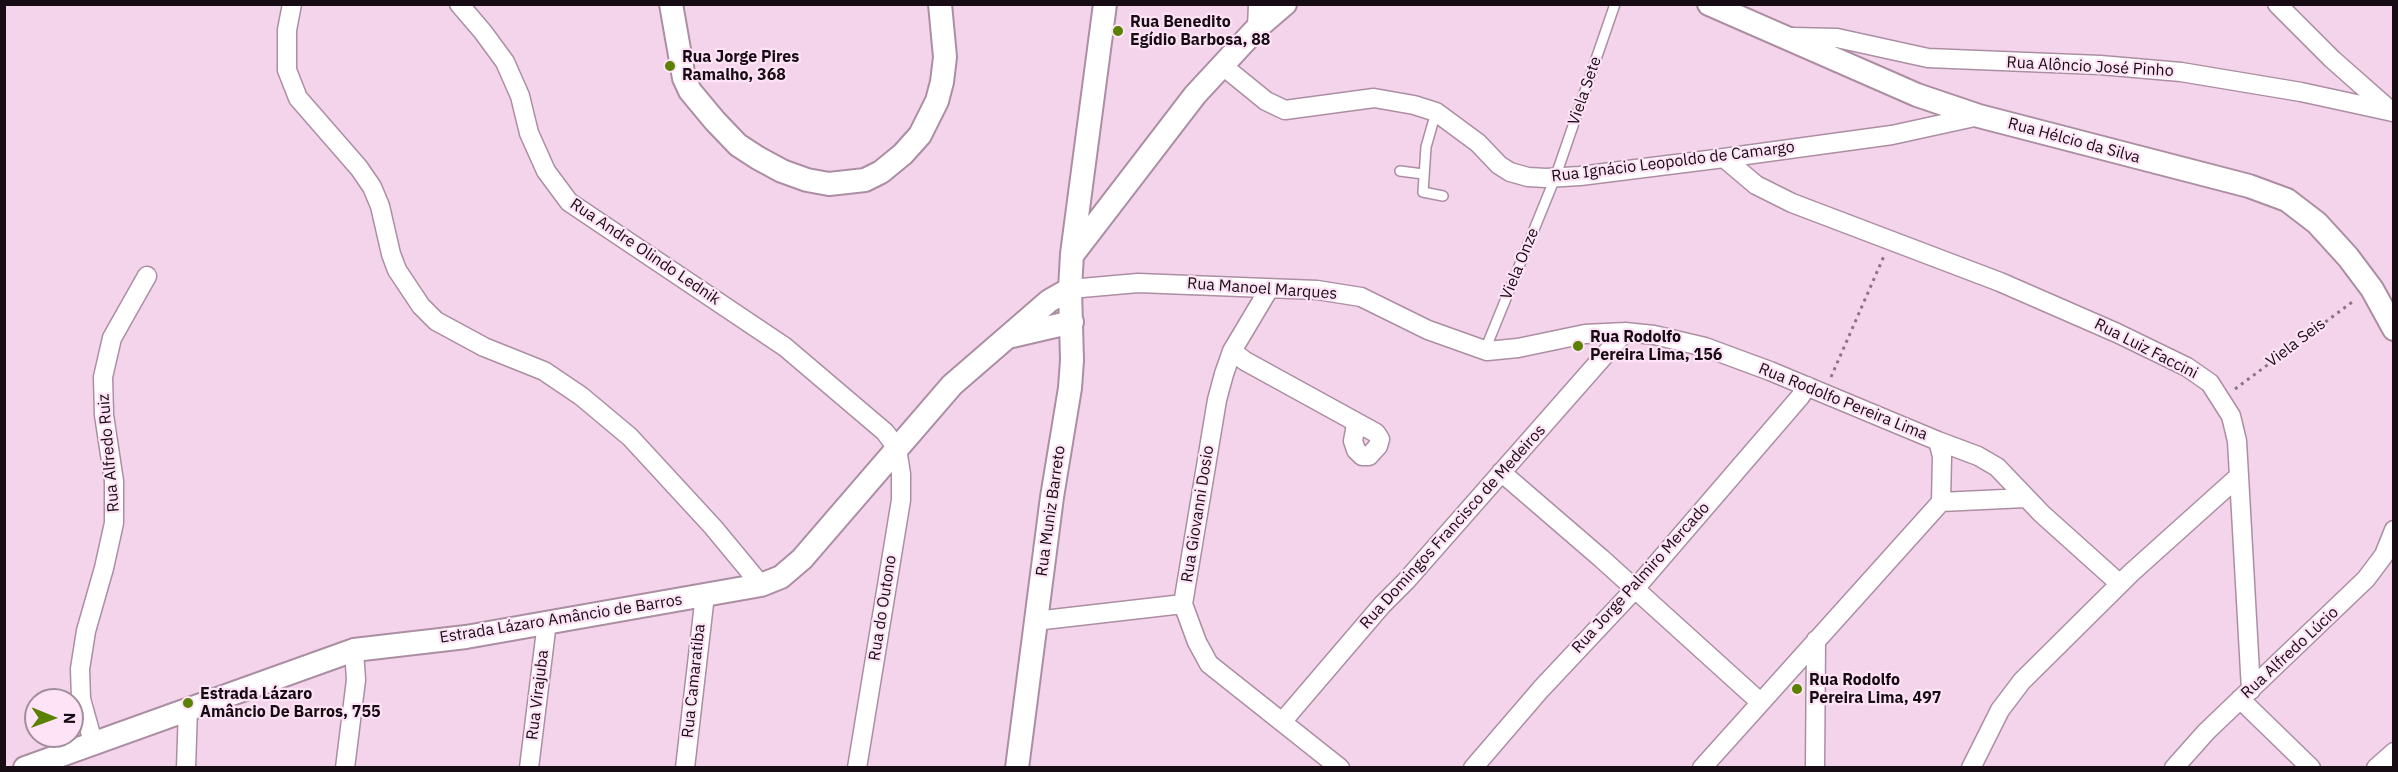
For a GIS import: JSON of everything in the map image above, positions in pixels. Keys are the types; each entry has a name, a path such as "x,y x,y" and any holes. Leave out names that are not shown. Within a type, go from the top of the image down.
{"street":[{"path":"291,4 287,70 298,98 359,168 372,187 380,206 397,270 421,306 436,321 484,347 544,371 590,403 630,437 713,527 761,585"},
{"name":"Rua Andre Olindo Lednik","path":"459,4 505,62 520,96 529,133 546,171 569,202 785,347 885,432 897,448"},
{"path":"671,4 684,78 690,91 715,121 738,145 758,158 782,171 807,180 829,184 865,180 881,172 903,154 920,135 937,101 942,82 945,57 940,4"},
{"name":"Rua Muniz Barreto","path":"1017,768 1035,621 1070,388 1072,254 1105,4"},
{"path":"1257,28 1258,4"},
{"path":"1072,254 1196,95 1257,28 1285,4"},
{"name":"Rua Hélcio da Silva","path":"1709,4 1917,95 1979,116 2249,186 2287,200 2318,223 2348,257 2372,289 2394,329"},
{"path":"2277,4 2323,50 2393,112"},
{"name":"Rua Alôncio José Pinho","path":"1786,37 1837,38 1928,58 2053,63 2181,72 2301,92 2393,112"},
{"name":"Rua Ignácio Leopoldo de Camargo","path":"1223,66 1266,101 1285,110 1374,98 1414,105 1436,112 1479,143 1499,165 1510,172 1528,177 1555,178 1724,158 1892,135 1979,116"},
{"name":"Rua Luiz Faccini","path":"1724,158 1756,185 1801,206 2000,282 2187,366 2210,383 2231,416 2237,441 2246,695"},
{"name":"Rua Alfredo Ruiz","path":"93,742 81,699 80,669 86,631 114,523 114,481 104,415 103,376 112,338 147,276"},
{"name":"Rua Manoel Marques","path":"1070,290 1138,282 1317,290 1361,297 1444,336"},
{"name":"Rua Giovanni Dosio","path":"1035,621 1183,604 1216,400 1232,351 1269,289"},
{"name":"Estrada Lázaro Amâncio de Barros","path":"25,768 354,650 466,637 761,585 781,577 802,560 952,385 1049,301 1070,290"},
{"name":"Estrada Lázaro Amâncio de Barros","path":"1010,336 1072,322"},
{"name":"Rua Rodolfo Pereira Lima","path":"1444,336 1485,350 1518,348 1585,334 1625,332 1654,335 1706,347 1938,441 1942,456 1941,502"},
{"name":"Rua Domingos Francisco de Medeiros","path":"1282,722 1382,604 1406,581 1625,332"},
{"path":"1232,351 1245,361 1356,424"},
{"name":"Rua Jorge Palmiro Mercado","path":"1473,768 1541,689 1634,590 1800,398 1815,390"},
{"path":"1938,441 1978,456 1997,467 2025,498 2120,584"},
{"name":"Rua do Outono","path":"857,768 901,500 901,474 897,448"},
{"path":"1501,472 1602,559 1760,702"},
{"path":"1971,768 2000,710 2022,681 2120,584 2201,508 2239,476"},
{"path":"1702,768 1941,502 2025,498"},
{"name":"Rua Alfredo Lúcio","path":"2174,768 2187,751 2366,579 2384,555 2394,530"},
{"name":"Rua Camaratiba","path":"685,768 705,595"},
{"path":"1183,604 1197,642 1209,664 1340,768"},
{"name":"Rua Virajuba","path":"529,768 547,622"},
{"path":"1815,768 1816,640"},
{"path":"345,768 356,680 354,650"},
{"path":"2246,695 2311,768"},
{"path":"186,768 188,708"},
{"path":"2376,768 2394,753"}],"lane":[{"name":"Viela Sete","path":"1555,178 1615,4"},
{"path":"1436,112 1429,129 1423,192 1443,196"},
{"path":"1400,171 1423,174"},
{"name":"Viela Onze","path":"1485,350 1555,178"}],"path":[{"path":"1815,390 1890,241"},
{"name":"Viela Seis","path":"2221,400 2324,322 2372,289"}],"place":[{"name":"Rua Benedito Egídio Barbosa, 88","path":"1118,31"},
{"name":"Rua Jorge Pires Ramalho, 368","path":"670,66"},
{"name":"Rua Rodolfo Pereira Lima, 156","path":"1578,346"},
{"name":"Rua Rodolfo Pereira Lima, 497","path":"1797,689"},
{"name":"Estrada Lázaro Amâncio De Barros, 755","path":"188,703"}]}
